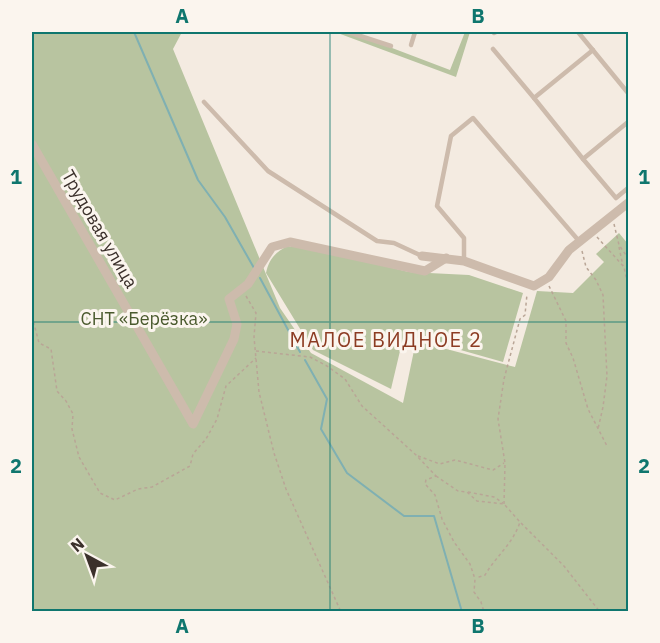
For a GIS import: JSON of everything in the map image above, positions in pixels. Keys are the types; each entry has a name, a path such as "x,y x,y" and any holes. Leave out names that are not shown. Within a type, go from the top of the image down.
{"street":[{"name":"Трудовая улица","path":"32,144 193,424 234,339 237,324 229,299 248,284"},
{"path":"422,256 464,261 534,286 549,277 569,250 628,203"},
{"path":"248,284 272,247 290,242 425,271 446,258"}],"lane":[{"path":"348,32 391,46"},
{"path":"411,45 415,32"},
{"path":"578,32 628,93"},
{"path":"494,49 615,198 628,188"},
{"path":"534,98 593,50"},
{"path":"204,102 268,171 377,241 394,243 422,256"},
{"path":"464,261 464,238 437,206 451,136 473,118 580,241"},
{"path":"583,159 628,122"}],"path":[{"path":"613,216 628,286"},
{"path":"592,232 624,267"},
{"path":"580,241 586,267 596,280 603,295 607,376 598,429"},
{"path":"619,245 628,258"},
{"path":"549,277 548,285 566,321 566,343 573,358 588,409 607,446"},
{"path":"248,284 245,294 256,313 259,393 286,489 341,612"},
{"path":"504,504 505,463 498,419 504,379 520,319 525,315 527,295 534,286"},
{"path":"32,316 39,343 51,350 57,391 74,414 72,429 79,457 100,493 115,500 138,489 152,487 190,466 194,454 217,419 226,386 256,358"},
{"path":"256,351 310,357 345,379 362,406 436,476 458,491 482,493 504,504 564,566 600,612"},
{"path":"416,455 440,464 455,460 493,470 505,463"},
{"path":"436,476 426,480 425,484 435,495 442,519 454,542 470,564 475,579 474,592 481,602 483,612"},
{"path":"466,492 477,501 504,504"},
{"path":"475,579 485,575 494,559 508,547 520,522"}],"green space":[{"name":"СНТ «Берёзка»","path":"32,32 182,32 173,49 280,308 311,353 403,403 416,341 515,367 537,291 573,293 604,262 596,254 619,233 628,244 628,611 32,611"},
{"path":"335,32 350,32 450,70 465,32 470,32 456,77"},
{"path":"287,246 319,250 409,272 469,275 523,293 503,362 404,334 391,389 313,350 266,273 273,257"}],"waterway":[{"path":"134,32 198,180 225,217 254,268"},
{"path":"260,278 300,352"},
{"path":"305,360 327,399 321,429 347,473 404,516 434,516 462,612"}],"district":[{"name":"МАЛОЕ ВИДНОЕ 2","path":"386,339"}]}
